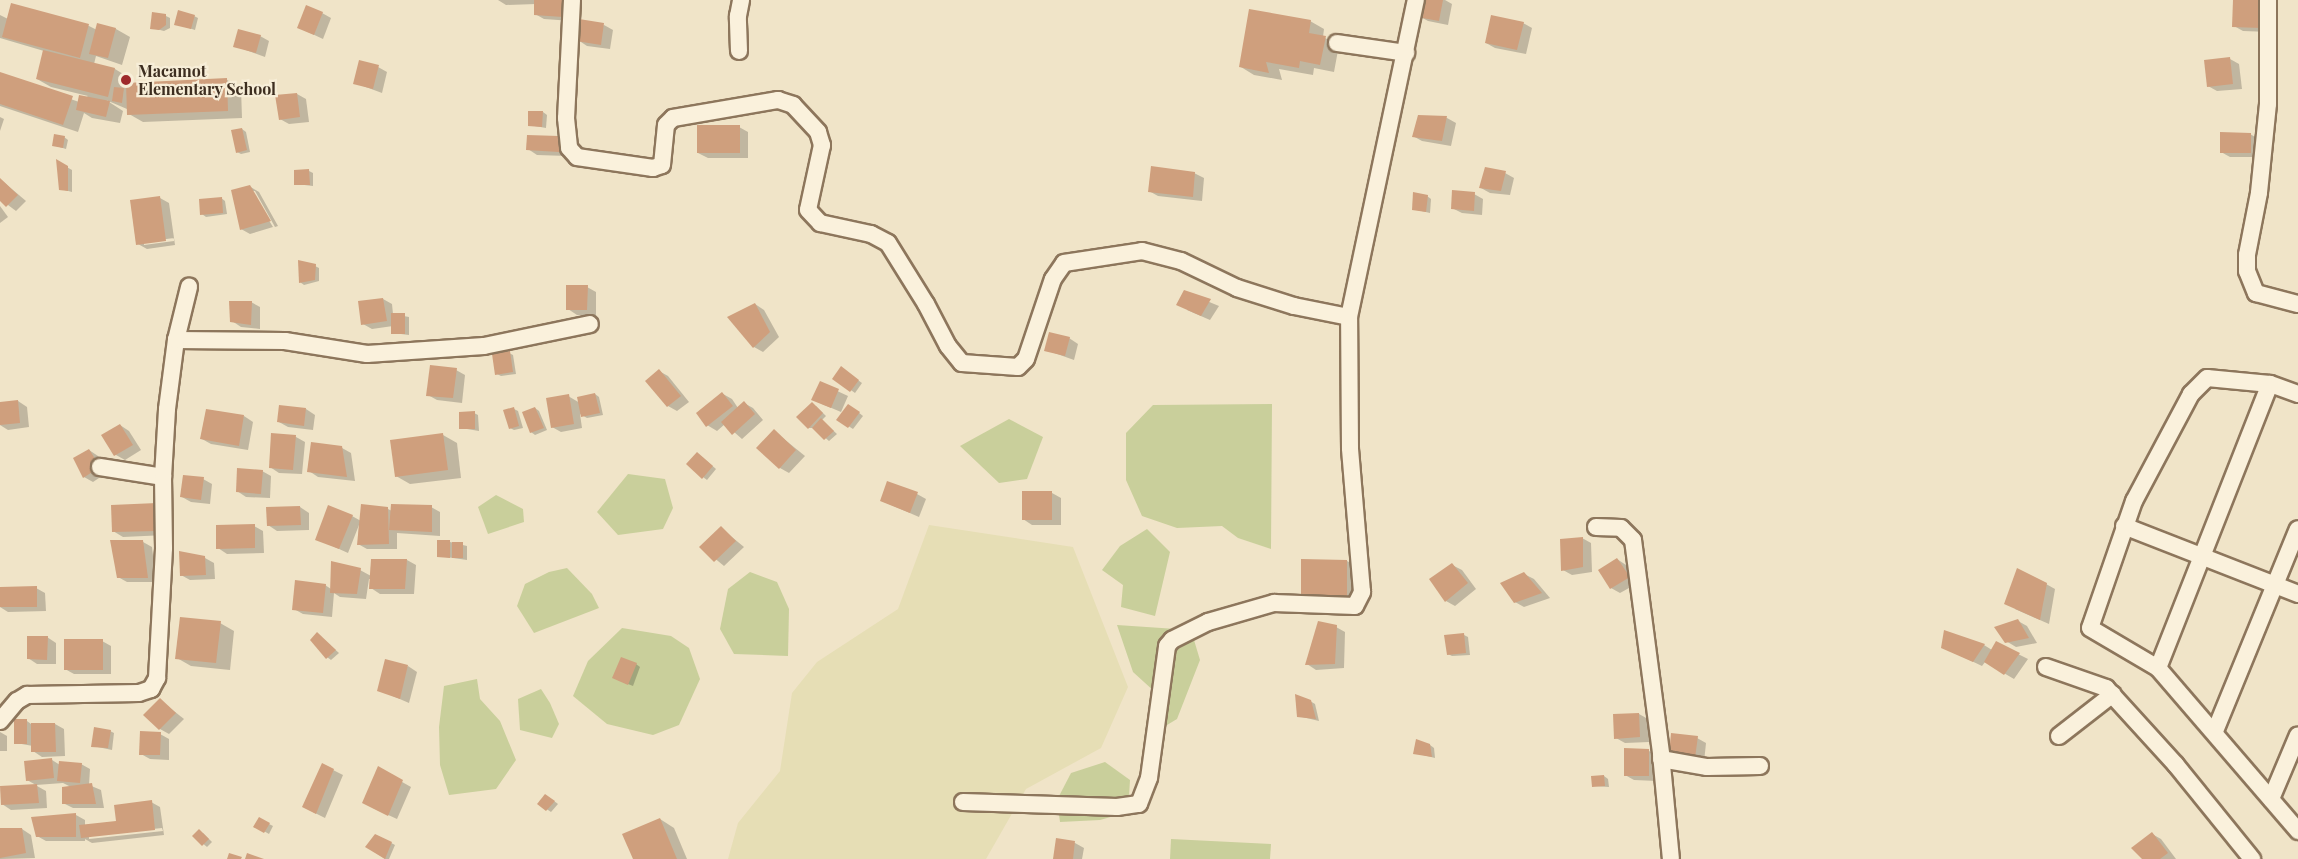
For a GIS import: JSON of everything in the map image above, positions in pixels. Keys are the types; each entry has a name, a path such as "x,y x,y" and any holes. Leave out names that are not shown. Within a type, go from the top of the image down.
{"street":[{"path":"572,0 566,118 568,148 578,157 653,168 662,165 666,125 673,117 778,100 793,105 818,132 822,145 808,210 820,222 871,234 888,243 926,304 948,346 962,363 1018,367 1026,359 1053,279 1064,262 1142,251 1181,261 1237,288 1294,306 1349,317"},
{"path":"739,51 738,16 741,0"},
{"path":"963,802 1117,807 1139,804 1149,778 1167,646 1172,640 1208,622 1274,603 1355,606 1362,592 1350,448 1349,317 1416,0"},
{"path":"2268,0 2268,104 2259,193 2247,255 2247,271 2256,293 2298,304"},
{"path":"1337,43 1406,52"},
{"path":"0,721 17,701 27,696 63,693 116,695 151,689 157,678 164,548 163,477 167,409 176,340 189,287"},
{"path":"176,340 285,341 367,354 484,346 590,324"},
{"path":"2298,394 2270,384 2207,378 2191,394 2124,526 2090,628 2158,668 2215,731 2298,831"},
{"path":"2158,668 2270,384"},
{"path":"100,467 163,477"},
{"path":"2124,526 2298,594"},
{"path":"1596,527 1621,528 1633,540 1661,759 1671,859"},
{"path":"2215,731 2298,530"},
{"path":"2046,667 2106,688 2113,694 2176,765 2252,859"},
{"path":"2059,736 2113,694"},
{"path":"2271,799 2298,735"},
{"path":"1661,759 1707,767 1760,766"}],"shaded area":[{"path":"929,525 1073,547 1128,687 1101,748 1026,789 986,859 728,859 738,823 780,771 792,693 817,662 898,609"}],"green space":[{"path":"1272,404 1271,549 1238,538 1222,526 1177,528 1142,516 1126,480 1126,433 1153,405"},
{"path":"1009,419 1043,437 1027,479 999,483 960,446"},
{"path":"628,474 665,479 673,508 663,529 618,535 597,512"},
{"path":"496,495 523,509 524,522 488,534 478,507"},
{"path":"1147,529 1170,552 1155,616 1121,607 1123,585 1102,570 1120,546"},
{"path":"567,568 592,594 599,608 534,633 517,606 525,584 549,572"},
{"path":"750,572 777,582 789,609 788,656 734,654 720,629 728,589"},
{"path":"1117,625 1191,630 1200,660 1177,719 1152,734 1147,720 1155,692 1133,672"},
{"path":"622,628 671,636 689,648 700,679 679,725 653,735 607,724 573,696 588,661"},
{"path":"477,679 480,699 500,721 516,760 496,789 449,795 440,765 439,727 444,686"},
{"path":"541,689 559,724 552,738 520,730 518,699"},
{"path":"1105,762 1130,780 1128,812 1100,820 1060,822 1057,800 1071,773"},
{"path":"1171,839 1271,844 1270,859 1170,859"}],"building":[{"path":"534,0 564,0 563,17 534,15"},
{"path":"1422,0 1443,0 1439,21 1417,17"},
{"path":"2233,0 2263,0 2262,28 2232,27"},
{"path":"11,3 89,24 80,58 2,37"},
{"path":"306,5 323,12 314,35 297,28"},
{"path":"1249,9 1311,20 1309,33 1326,36 1320,65 1300,61 1299,68 1266,62 1269,73 1239,67"},
{"path":"178,10 195,15 191,29 174,25"},
{"path":"152,12 166,14 166,25 159,30 150,29"},
{"path":"1491,15 1524,22 1517,50 1485,43"},
{"path":"579,19 604,23 601,45 576,41"},
{"path":"97,23 116,28 108,58 89,54"},
{"path":"238,29 261,35 256,53 233,47"},
{"path":"43,50 115,68 108,97 36,79"},
{"path":"2230,57 2233,84 2207,87 2204,60"},
{"path":"359,60 379,65 373,89 353,84"},
{"path":"0,72 73,96 63,125 0,104"},
{"path":"227,78 228,111 127,115 126,83"},
{"path":"114,87 124,88 122,103 112,101"},
{"path":"297,93 300,117 279,120 275,95"},
{"path":"79,95 110,101 106,117 76,110"},
{"path":"528,111 543,111 542,127 528,126"},
{"path":"1418,115 1447,116 1442,141 1412,137"},
{"path":"697,125 740,125 740,153 697,153"},
{"path":"242,128 247,150 236,153 231,130"},
{"path":"2220,132 2251,133 2251,153 2220,153"},
{"path":"54,134 65,136 63,148 52,146"},
{"path":"527,135 559,136 559,152 526,150"},
{"path":"56,159 68,166 68,191 59,190"},
{"path":"1151,166 1195,172 1193,197 1148,192"},
{"path":"1485,167 1506,171 1501,191 1479,188"},
{"path":"309,169 310,185 294,185 294,170"},
{"path":"0,178 18,195 6,207 0,201"},
{"path":"250,185 271,221 240,230 231,190"},
{"path":"1452,190 1475,192 1474,211 1451,209"},
{"path":"1413,192 1428,195 1426,212 1412,210"},
{"path":"160,196 166,241 136,245 130,200"},
{"path":"222,197 223,213 200,215 199,199"},
{"path":"298,260 316,264 315,280 299,283"},
{"path":"566,285 588,285 587,310 566,310"},
{"path":"1184,290 1211,299 1201,316 1176,305"},
{"path":"383,298 387,321 361,325 358,301"},
{"path":"229,301 252,301 251,325 230,322"},
{"path":"755,303 770,332 753,348 727,317"},
{"path":"391,313 405,313 405,334 391,334"},
{"path":"1049,332 1070,337 1065,356 1044,351"},
{"path":"510,351 513,372 495,375 492,354"},
{"path":"430,365 457,368 453,398 426,396"},
{"path":"841,366 859,380 850,392 832,379"},
{"path":"659,369 681,396 667,407 645,381"},
{"path":"820,381 839,389 831,408 811,400"},
{"path":"722,392 733,406 706,427 696,413"},
{"path":"595,393 600,413 581,417 577,397"},
{"path":"569,394 574,424 551,428 546,398"},
{"path":"18,400 20,423 0,425 0,402"},
{"path":"744,401 755,414 732,435 721,422"},
{"path":"812,402 823,413 808,429 796,417"},
{"path":"848,404 860,412 848,428 836,420"},
{"path":"279,405 306,408 304,426 277,422"},
{"path":"514,407 519,426 509,429 503,410"},
{"path":"535,407 544,428 530,433 522,412"},
{"path":"206,409 244,415 239,446 200,439"},
{"path":"475,411 475,429 459,429 459,412"},
{"path":"821,418 834,431 824,440 812,428"},
{"path":"120,424 133,445 114,456 101,435"},
{"path":"774,429 796,450 779,469 756,448"},
{"path":"271,433 296,435 293,470 269,468"},
{"path":"443,433 448,470 395,477 390,440"},
{"path":"311,442 342,446 347,477 307,472"},
{"path":"89,449 100,467 83,478 73,458"},
{"path":"697,452 713,466 702,479 686,464"},
{"path":"237,468 263,470 261,494 236,492"},
{"path":"183,475 204,477 201,500 180,497"},
{"path":"887,481 918,492 910,513 880,501"},
{"path":"1022,491 1052,491 1052,520 1022,520"},
{"path":"157,503 157,531 112,532 111,505"},
{"path":"361,504 388,507 389,544 357,545"},
{"path":"391,504 432,505 432,532 389,530"},
{"path":"328,505 353,515 339,549 315,540"},
{"path":"300,506 301,525 267,526 266,507"},
{"path":"255,524 255,548 216,549 216,525"},
{"path":"721,526 736,541 714,562 699,547"},
{"path":"1583,537 1583,567 1561,571 1560,539"},
{"path":"110,540 143,540 148,578 117,578"},
{"path":"437,540 450,540 450,558 437,557"},
{"path":"452,542 463,542 463,558 452,558"},
{"path":"179,551 205,556 206,575 180,576"},
{"path":"1617,558 1630,577 1610,589 1598,570"},
{"path":"371,559 407,559 405,589 369,589"},
{"path":"1301,559 1347,560 1347,597 1301,597"},
{"path":"331,561 361,568 357,594 330,593"},
{"path":"1452,563 1468,583 1445,602 1429,579"},
{"path":"2017,568 2047,583 2040,620 2004,604"},
{"path":"1524,572 1542,593 1514,603 1500,583"},
{"path":"295,580 326,584 323,613 292,610"},
{"path":"37,586 37,607 0,607 0,587"},
{"path":"180,617 221,621 216,663 175,659"},
{"path":"2018,619 2029,638 2005,643 1994,627"},
{"path":"1318,621 1337,625 1335,664 1305,665"},
{"path":"1944,630 1985,644 1973,662 1941,648"},
{"path":"317,632 336,650 326,659 310,640"},
{"path":"1464,633 1466,653 1447,655 1444,635"},
{"path":"27,636 48,636 47,660 27,659"},
{"path":"64,639 103,639 103,670 64,670"},
{"path":"1996,641 2020,653 2004,675 1984,662"},
{"path":"621,657 637,663 628,685 612,678"},
{"path":"385,659 408,665 400,699 377,691"},
{"path":"1295,694 1311,700 1316,719 1297,717"},
{"path":"160,698 176,713 159,730 143,715"},
{"path":"1639,713 1640,737 1614,739 1613,714"},
{"path":"14,719 27,719 27,744 14,744"},
{"path":"31,723 55,723 56,752 31,752"},
{"path":"94,727 111,730 108,748 91,747"},
{"path":"140,731 161,732 160,755 139,755"},
{"path":"1671,733 1698,736 1695,758 1669,755"},
{"path":"1416,739 1430,744 1432,757 1413,754"},
{"path":"1624,748 1649,749 1649,776 1624,776"},
{"path":"52,758 54,778 26,781 24,761"},
{"path":"59,761 82,763 80,783 57,781"},
{"path":"322,763 334,769 316,814 302,807"},
{"path":"378,766 403,780 388,816 362,803"},
{"path":"1604,775 1605,786 1592,787 1591,776"},
{"path":"92,783 96,804 62,804 62,787"},
{"path":"37,784 39,803 1,805 0,786"},
{"path":"545,794 555,801 546,811 537,804"},
{"path":"152,800 155,830 81,838 79,825 116,821 114,805"},
{"path":"76,813 76,837 36,837 31,817"},
{"path":"259,817 270,823 264,833 253,827"},
{"path":"660,818 677,859 633,859 622,834"},
{"path":"0,828 22,828 26,853 0,858"},
{"path":"199,829 209,839 202,846 192,836"},
{"path":"2152,832 2168,853 2160,859 2142,859 2131,848"},
{"path":"375,834 392,842 385,859 365,847"},
{"path":"1056,838 1075,841 1073,859 1053,859"},
{"path":"229,853 242,857 241,859 227,859"},
{"path":"247,853 264,859 245,859"}],"place":[{"name":"Macamot Elementary School","path":"126,80"}]}
